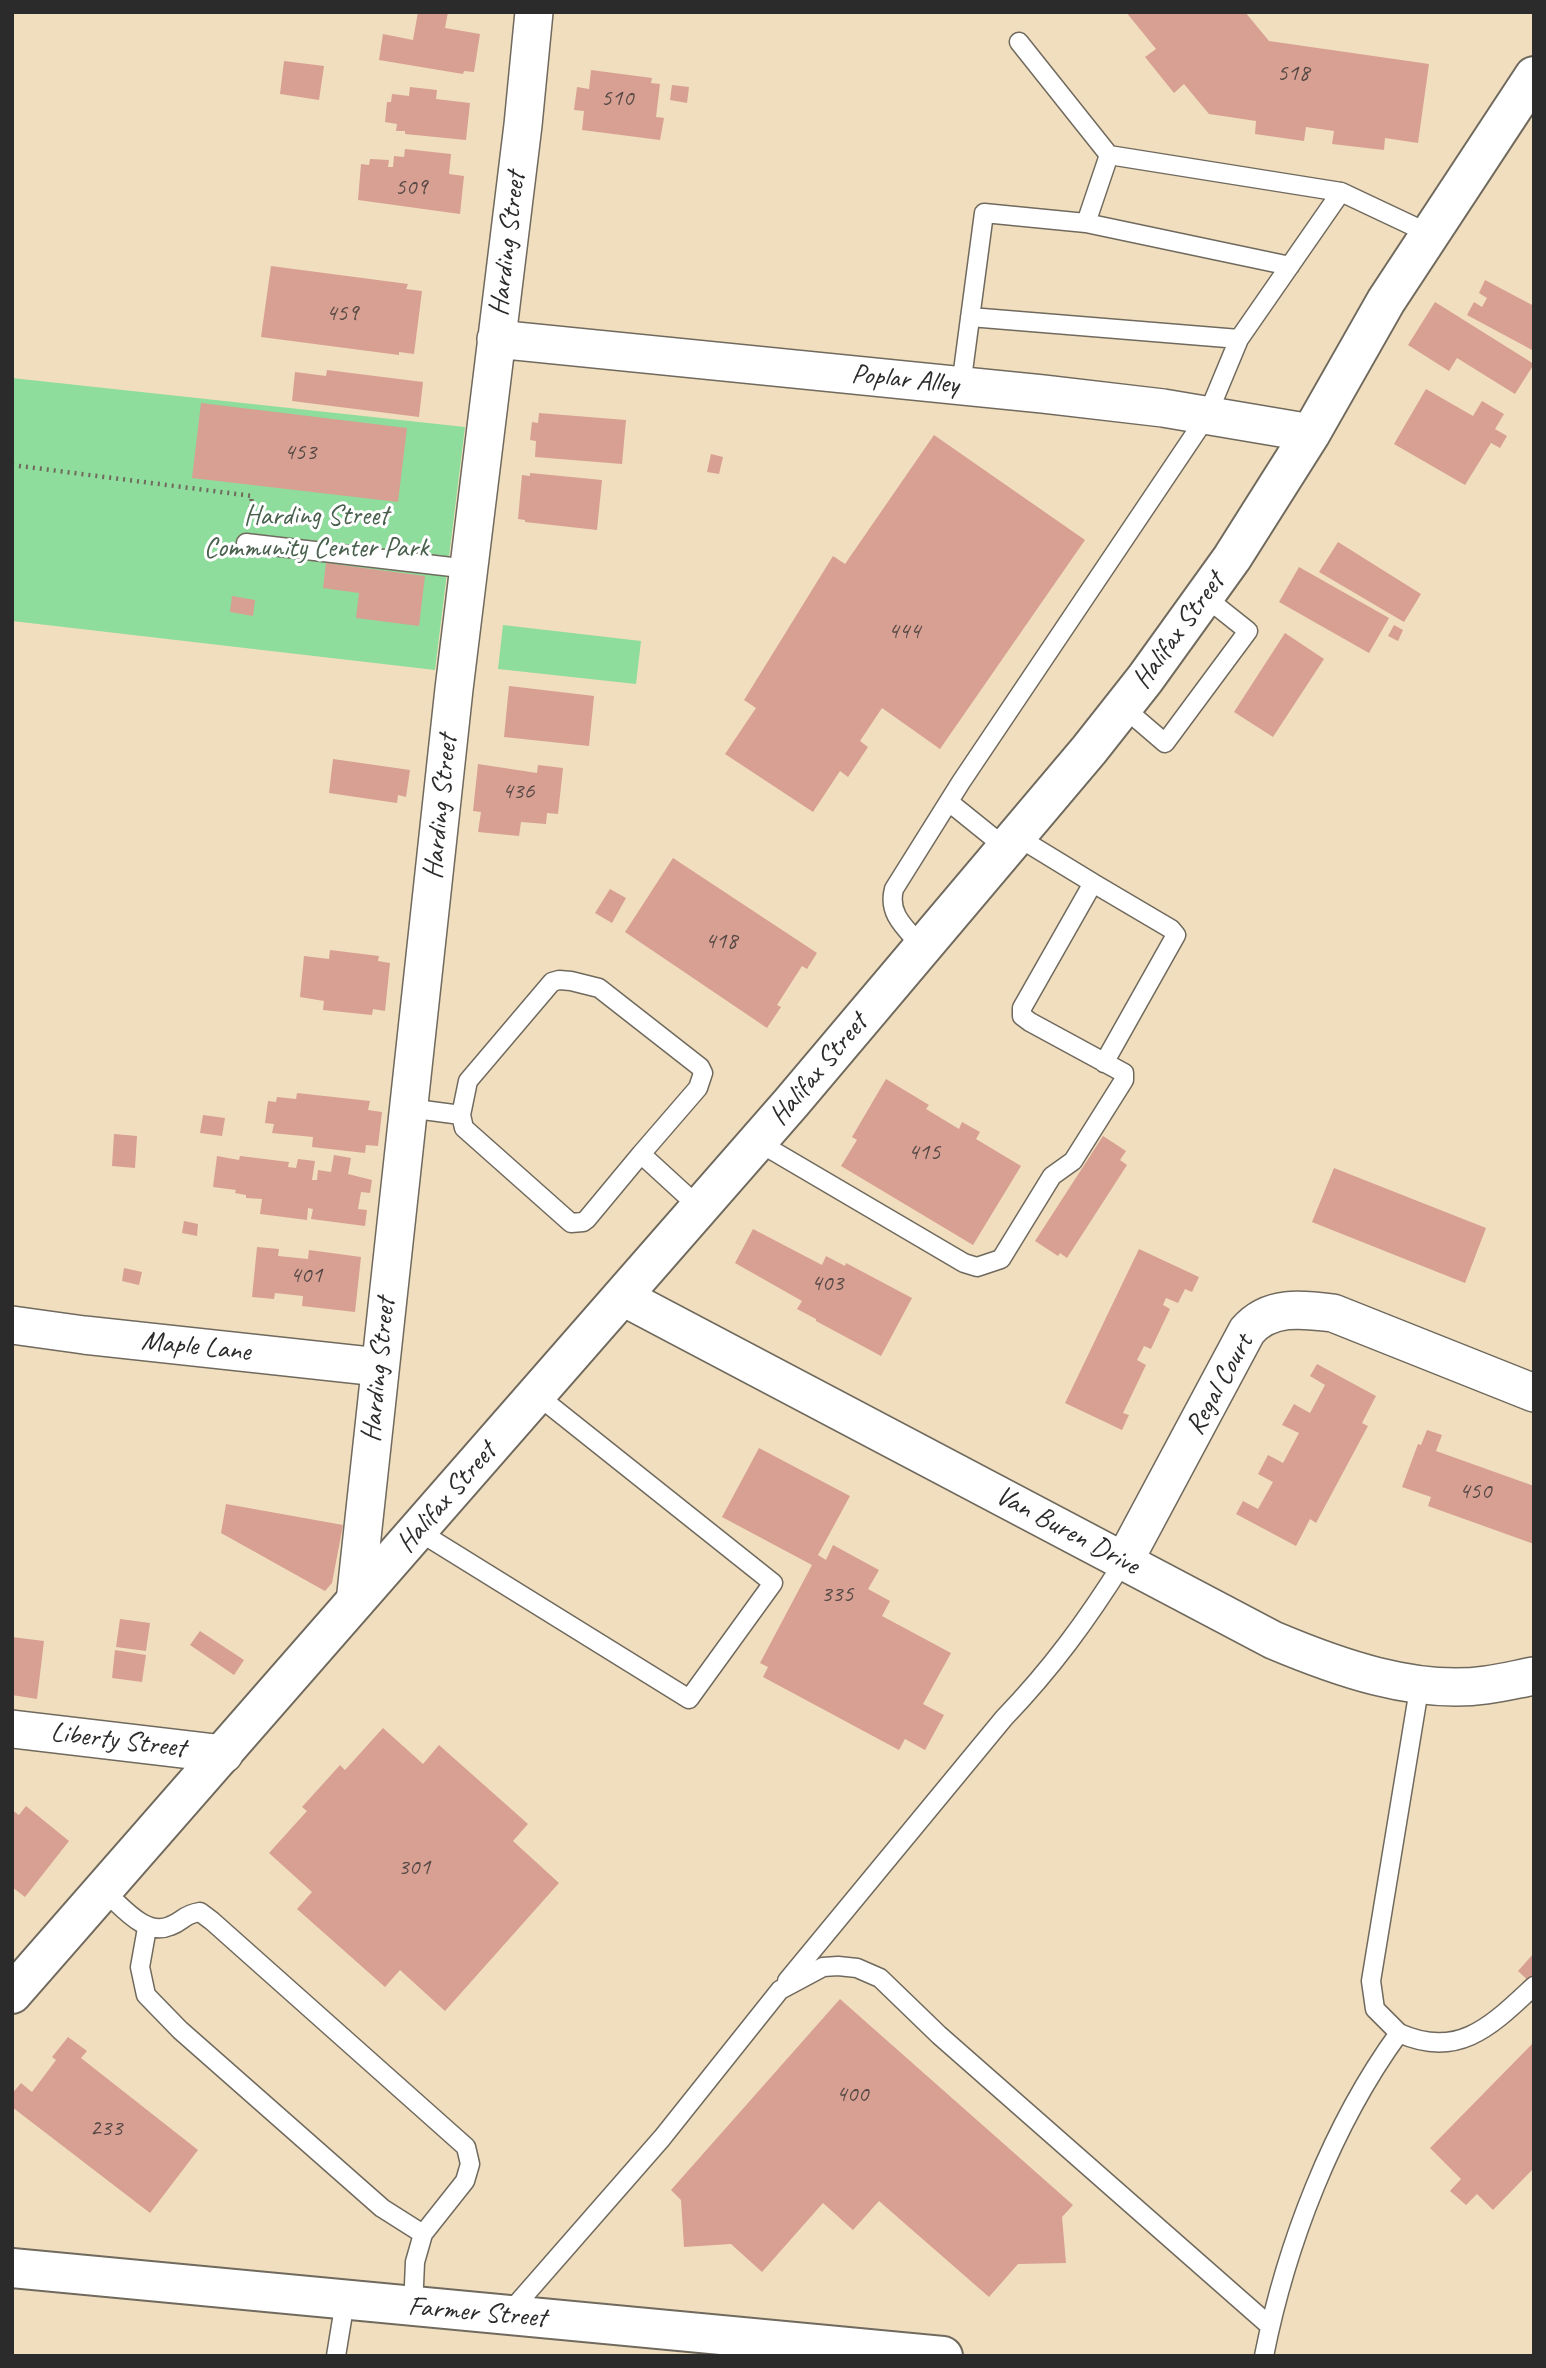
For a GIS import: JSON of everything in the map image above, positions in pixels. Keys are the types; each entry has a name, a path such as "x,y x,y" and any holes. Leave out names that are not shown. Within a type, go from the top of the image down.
{"main road":[{"name":"Halifax Street","path":"12,1994 758,1142 1123,707 1232,558 1311,433 1386,301 1534,76"},
{"name":"Farmer Street","path":"12,2268 507,2316 762,2347 943,2356"}],"street":[{"name":"Harding Street","path":"355,1602 468,569 523,125 534,12"},
{"name":"Poplar Alley","path":"496,339 1149,407 1311,433"},
{"name":"Van Buren Drive","path":"623,1297 1273,1640 1317,1659 1387,1679 1447,1686 1484,1685 1534,1676"},
{"name":"Regal Court","path":"1124,1561 1247,1331 1269,1314 1301,1309 1333,1313 1534,1393"},
{"name":"Maple Lane","path":"12,1325 379,1367"},
{"name":"Liberty Street","path":"12,1729 224,1754"}],"lane":[{"path":"1019,42 1109,155 1341,192 1430,234"},
{"path":"1086,223 1109,155"},
{"path":"923,948 894,913 891,901 894,889 949,802 1207,416 1239,339 1341,192"},
{"path":"961,386 984,213 1086,223 1290,266"},
{"path":"970,317 1239,339"},
{"path":"246,543 468,569"},
{"path":"1123,707 1165,743 1248,631 1204,596"},
{"path":"949,802 1011,842 1093,883 1171,929 1176,935 1104,1063"},
{"path":"758,1142 964,1263 977,1267 1001,1259 1052,1177 1073,1161 1124,1080 1124,1073 1022,1016 1022,1007 1093,883"},
{"path":"552,982 580,982 599,988 700,1067 703,1073 698,1088 641,1154 587,1219 571,1223 464,1128 461,1115 468,1081 552,982"},
{"path":"408,1108 461,1115"},
{"path":"641,1154 700,1208"},
{"path":"418,1531 690,1699 773,1583 537,1395"},
{"path":"507,2316 662,2138 780,1990 1004,1718 1035,1685 1083,1625 1124,1561"},
{"path":"1420,1683 1371,1981 1375,2009 1399,2033 1424,2042 1456,2042 1478,2034 1502,2017 1534,1986"},
{"path":"104,1891 147,1928 162,1930 176,1924 185,1914 200,1912 466,2147 470,2164 465,2181 422,2234 415,2262 413,2308"},
{"path":"147,1928 140,1968 146,1995 180,2030 382,2208 422,2234"},
{"path":"780,1990 823,1967 858,1968 880,1978 949,2044 1270,2326"},
{"path":"1264,2356 1270,2326 1298,2233 1333,2146 1370,2076 1399,2033"},
{"path":"336,2356 345,2301"}],"path":[{"path":"12,465 252,496 246,543"}],"green space":[{"name":"Harding Street Community Center Park","path":"12,378 465,427 435,670 12,621"},
{"path":"503,625 641,641 636,684 498,669"}],"building":[{"path":"418,12 448,12 445,28 480,34 474,72 464,71 463,74 379,60 383,34 413,40"},
{"path":"1126,12 1245,12 1269,41 1429,64 1418,143 1385,138 1384,150 1332,144 1334,131 1306,127 1304,141 1255,134 1256,121 1209,114 1184,84 1174,93 1145,57 1156,49"},
{"path":"284,61 324,66 319,100 280,94"},
{"path":"591,70 652,78 651,83 660,84 656,117 664,118 660,140 582,130 584,111 574,110 577,87 589,89"},
{"path":"672,85 689,87 687,103 670,100"},
{"path":"410,87 437,90 436,99 470,103 466,140 405,134 405,131 396,131 397,124 385,122 387,102 391,102 392,94 409,96"},
{"path":"405,149 451,154 449,174 464,176 460,214 358,200 361,164 369,165 370,159 389,160 388,167 393,167 394,156 404,157"},
{"path":"271,266 408,284 406,289 422,291 414,354 399,352 399,355 261,337"},
{"path":"1485,280 1534,306 1534,351 1467,315 1474,302 1482,307 1487,298 1479,293"},
{"path":"1435,302 1534,364 1515,394 1457,358 1449,371 1408,345"},
{"path":"327,370 423,382 419,417 292,401 295,372 326,376"},
{"path":"1426,389 1473,416 1482,401 1504,414 1495,429 1507,436 1500,448 1491,443 1465,485 1394,444"},
{"path":"201,403 407,428 398,502 192,478"},
{"path":"539,413 626,420 622,464 535,457 536,441 530,440 532,422 538,423"},
{"path":"934,435 1085,540 940,749 882,708 860,741 868,747 848,777 840,771 813,812 725,754 756,708 744,700 833,556 845,564"},
{"path":"711,454 723,457 719,474 707,472"},
{"path":"530,473 602,480 597,530 518,519 522,475 530,476"},
{"path":"1338,542 1421,594 1404,622 1319,572"},
{"path":"326,563 425,576 419,626 356,618 359,593 323,588"},
{"path":"1299,567 1389,618 1369,653 1279,602"},
{"path":"232,596 255,600 253,616 230,612"},
{"path":"1394,625 1403,630 1398,641 1388,636"},
{"path":"1285,633 1324,659 1273,737 1234,712"},
{"path":"509,686 594,696 589,746 504,737"},
{"path":"333,759 410,770 406,797 398,795 397,803 329,793"},
{"path":"478,764 537,773 538,765 563,768 558,814 547,813 546,824 521,822 519,836 478,832 481,812 473,811"},
{"path":"673,858 817,953 807,969 802,966 777,1005 781,1007 767,1028 625,932"},
{"path":"610,889 626,898 612,923 595,913"},
{"path":"330,950 379,956 378,961 390,963 385,1011 373,1009 372,1015 323,1010 324,1001 300,997 304,956 329,959"},
{"path":"886,1079 929,1105 926,1109 959,1129 962,1122 980,1132 976,1139 1021,1166 973,1245 841,1166 857,1140 852,1137"},
{"path":"297,1093 370,1101 368,1110 382,1112 378,1146 366,1145 365,1153 312,1147 313,1137 272,1133 274,1124 265,1123 268,1101 276,1102 277,1097 296,1099"},
{"path":"203,1115 225,1118 222,1136 200,1133"},
{"path":"114,1134 137,1136 135,1168 112,1166"},
{"path":"1103,1136 1126,1151 1120,1160 1127,1165 1067,1258 1060,1253 1058,1256 1035,1241"},
{"path":"334,1155 351,1158 348,1174 372,1180 370,1193 361,1192 358,1209 367,1210 365,1226 311,1219 313,1209 308,1208 307,1220 260,1214 262,1199 246,1198 246,1195 235,1193 236,1190 213,1187 217,1156 239,1160 240,1156 289,1162 288,1167 296,1168 298,1159 315,1161 312,1180 317,1180 318,1170 331,1172"},
{"path":"1334,1168 1486,1228 1465,1283 1312,1222"},
{"path":"184,1221 198,1224 197,1236 182,1233"},
{"path":"753,1229 822,1265 826,1256 845,1266 846,1263 912,1298 881,1356 797,1309 802,1301 735,1263"},
{"path":"257,1247 279,1249 278,1256 308,1259 309,1250 361,1257 355,1312 302,1306 303,1296 275,1293 274,1299 252,1297"},
{"path":"1139,1249 1199,1277 1192,1292 1185,1289 1178,1303 1166,1298 1163,1305 1170,1309 1151,1349 1144,1346 1137,1360 1146,1365 1123,1413 1129,1415 1122,1430 1065,1403"},
{"path":"124,1268 142,1272 139,1285 122,1281"},
{"path":"1317,1364 1376,1396 1362,1423 1368,1426 1316,1523 1310,1519 1296,1546 1236,1514 1243,1501 1258,1509 1273,1482 1258,1474 1268,1455 1283,1463 1299,1433 1282,1425 1294,1404 1310,1413 1325,1385 1310,1376"},
{"path":"1427,1430 1442,1435 1436,1451 1534,1486 1534,1544 1428,1506 1431,1497 1402,1487 1418,1444 1421,1445"},
{"path":"759,1448 850,1496 818,1555 826,1560 833,1545 879,1570 868,1589 890,1601 882,1616 951,1653 923,1704 944,1715 925,1750 905,1739 899,1750 763,1677 768,1667 760,1663 812,1565 722,1517"},
{"path":"226,1504 343,1525 332,1583 325,1591 221,1533"},
{"path":"120,1619 150,1623 146,1651 116,1647"},
{"path":"200,1631 244,1660 234,1675 190,1645"},
{"path":"12,1637 44,1641 37,1699 12,1695"},
{"path":"115,1650 146,1655 142,1682 112,1678"},
{"path":"383,1728 423,1764 439,1745 528,1824 513,1841 559,1883 445,2011 400,1970 385,1987 297,1909 312,1892 269,1853 307,1811 302,1807 340,1765 345,1770"},
{"path":"26,1806 69,1841 25,1897 12,1887 12,1810 19,1815"},
{"path":"1534,1953 1534,1986 1518,1971"},
{"path":"840,1999 1073,2205 1062,2217 1066,2263 1018,2264 989,2297 879,2201 853,2230 823,2203 762,2272 731,2244 684,2247 681,2200 671,2190"},
{"path":"68,2037 87,2051 81,2058 198,2150 150,2213 12,2107 12,2094 21,2083 32,2092 56,2060 52,2057"},
{"path":"1534,2042 1534,2168 1493,2210 1477,2194 1466,2205 1450,2191 1461,2179 1430,2148"}]}
